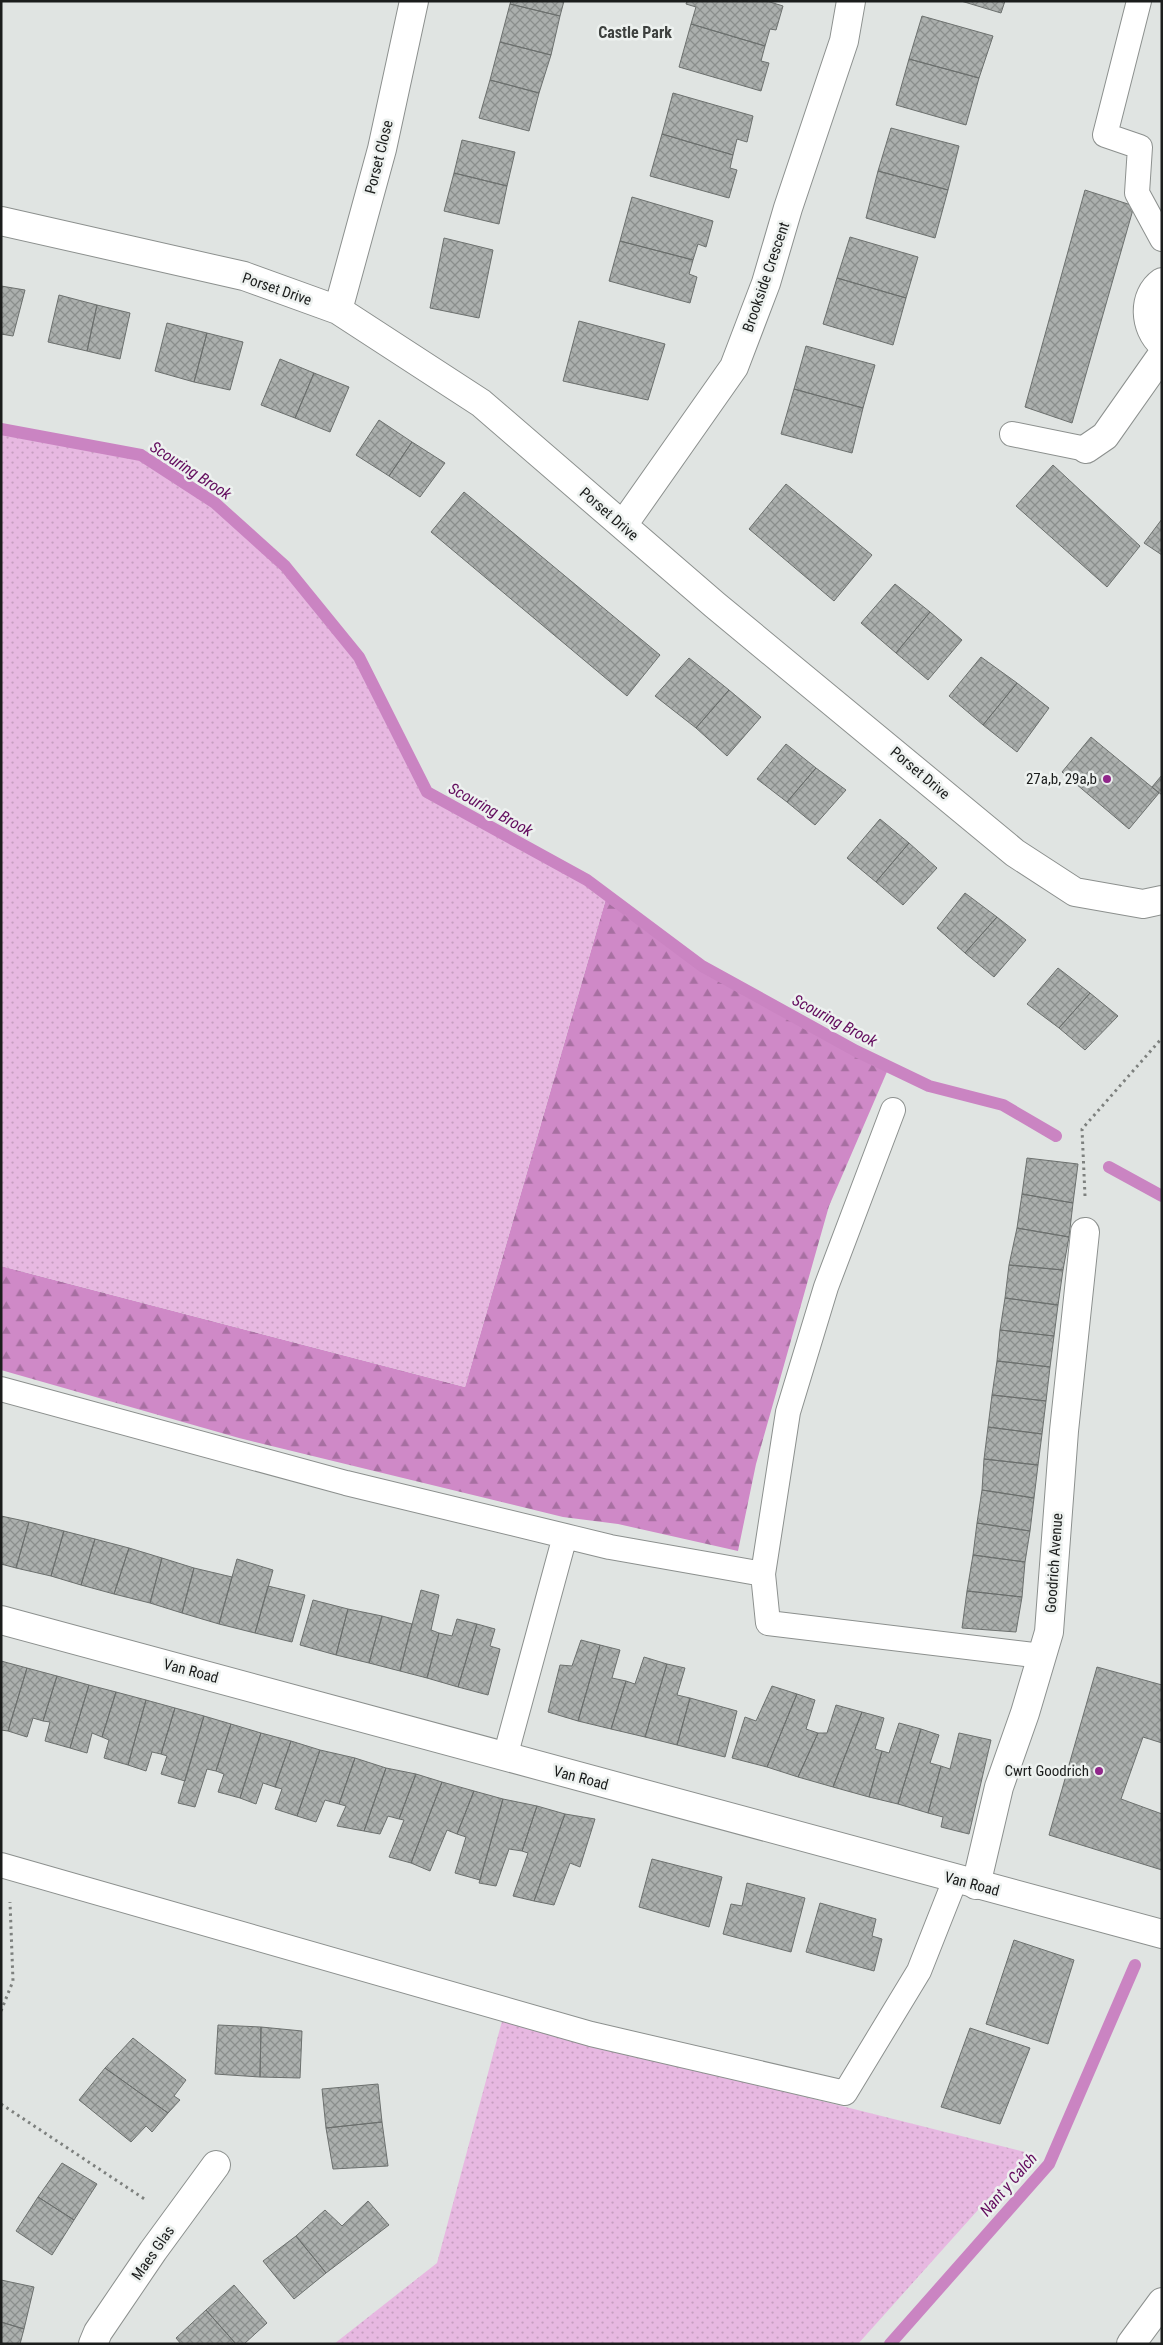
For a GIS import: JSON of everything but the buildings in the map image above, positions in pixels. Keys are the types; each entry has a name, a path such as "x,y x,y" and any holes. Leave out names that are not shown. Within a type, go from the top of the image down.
{"street":[{"name":"Porset Close","path":"338,310 382,150 414,1"},
{"name":"Brookside Crescent","path":"623,525 734,367 766,283 788,208 844,41 851,1"},
{"name":"Porset Drive","path":"1,221 244,276 338,310 481,403 715,605 1015,853 1076,892 1143,904 1162,900"},
{"path":"1162,282 1155,286 1149,299 1147,314 1151,328 1162,344"},
{"path":"1086,449 1105,436 1162,355"},
{"name":"Goodrich Avenue","path":"965,1883 1025,1713 1049,1632 1064,1431 1085,1232"},
{"name":"Van Road","path":"1,1620 965,1883 1162,1934"},
{"name":"Maes Glas","path":"93,2344 98,2332 216,2165"},
{"path":"1131,2344 1162,2302"}],"lane":[{"path":"1139,1 1104,135 1140,147 1137,193 1162,239"},
{"path":"1012,434 1086,449"},
{"path":"892,1110 826,1287 788,1412 763,1574 768,1623 1042,1656"},
{"path":"1,1389 346,1483 610,1547 763,1574"},
{"path":"505,1757 565,1536"},
{"path":"5,1866 591,2034 845,2093 919,1971 965,1883"}],"path":[{"path":"1085,1232 1086,1212 1082,1130 1162,1038"},
{"path":"1,2011 13,1980 5,1866"},
{"path":"1,2104 176,2220"}],"green space":[{"path":"607,895 702,966 889,1067 829,1206 756,1464 738,1551 618,1524 563,1517 239,1438 1,1370 1,1266 465,1387"}],"shaded area":[{"path":"1,429 141,455 215,503 285,566 359,657 427,792 587,880 607,895 465,1387 1,1266"},
{"path":"502,2021 1029,2153 858,2344 334,2344 437,2263"}],"waterway":[{"name":"Scouring Brook","path":"1,429 141,455 215,503 285,566 359,657 427,792 587,880 702,966 856,1051 929,1086 1003,1105 1056,1136"},
{"name":"Scouring Brook","path":"1109,1167 1162,1196"},
{"name":"Nant y Calch","path":"890,2344 1049,2164 1135,1965"}],"place":[{"name":"27a,b, 29a,b","path":"1107,779"},
{"name":"Cwrt Goodrich","path":"1099,1771"}],"district":[{"name":"Castle Park","path":"635,32"}]}
